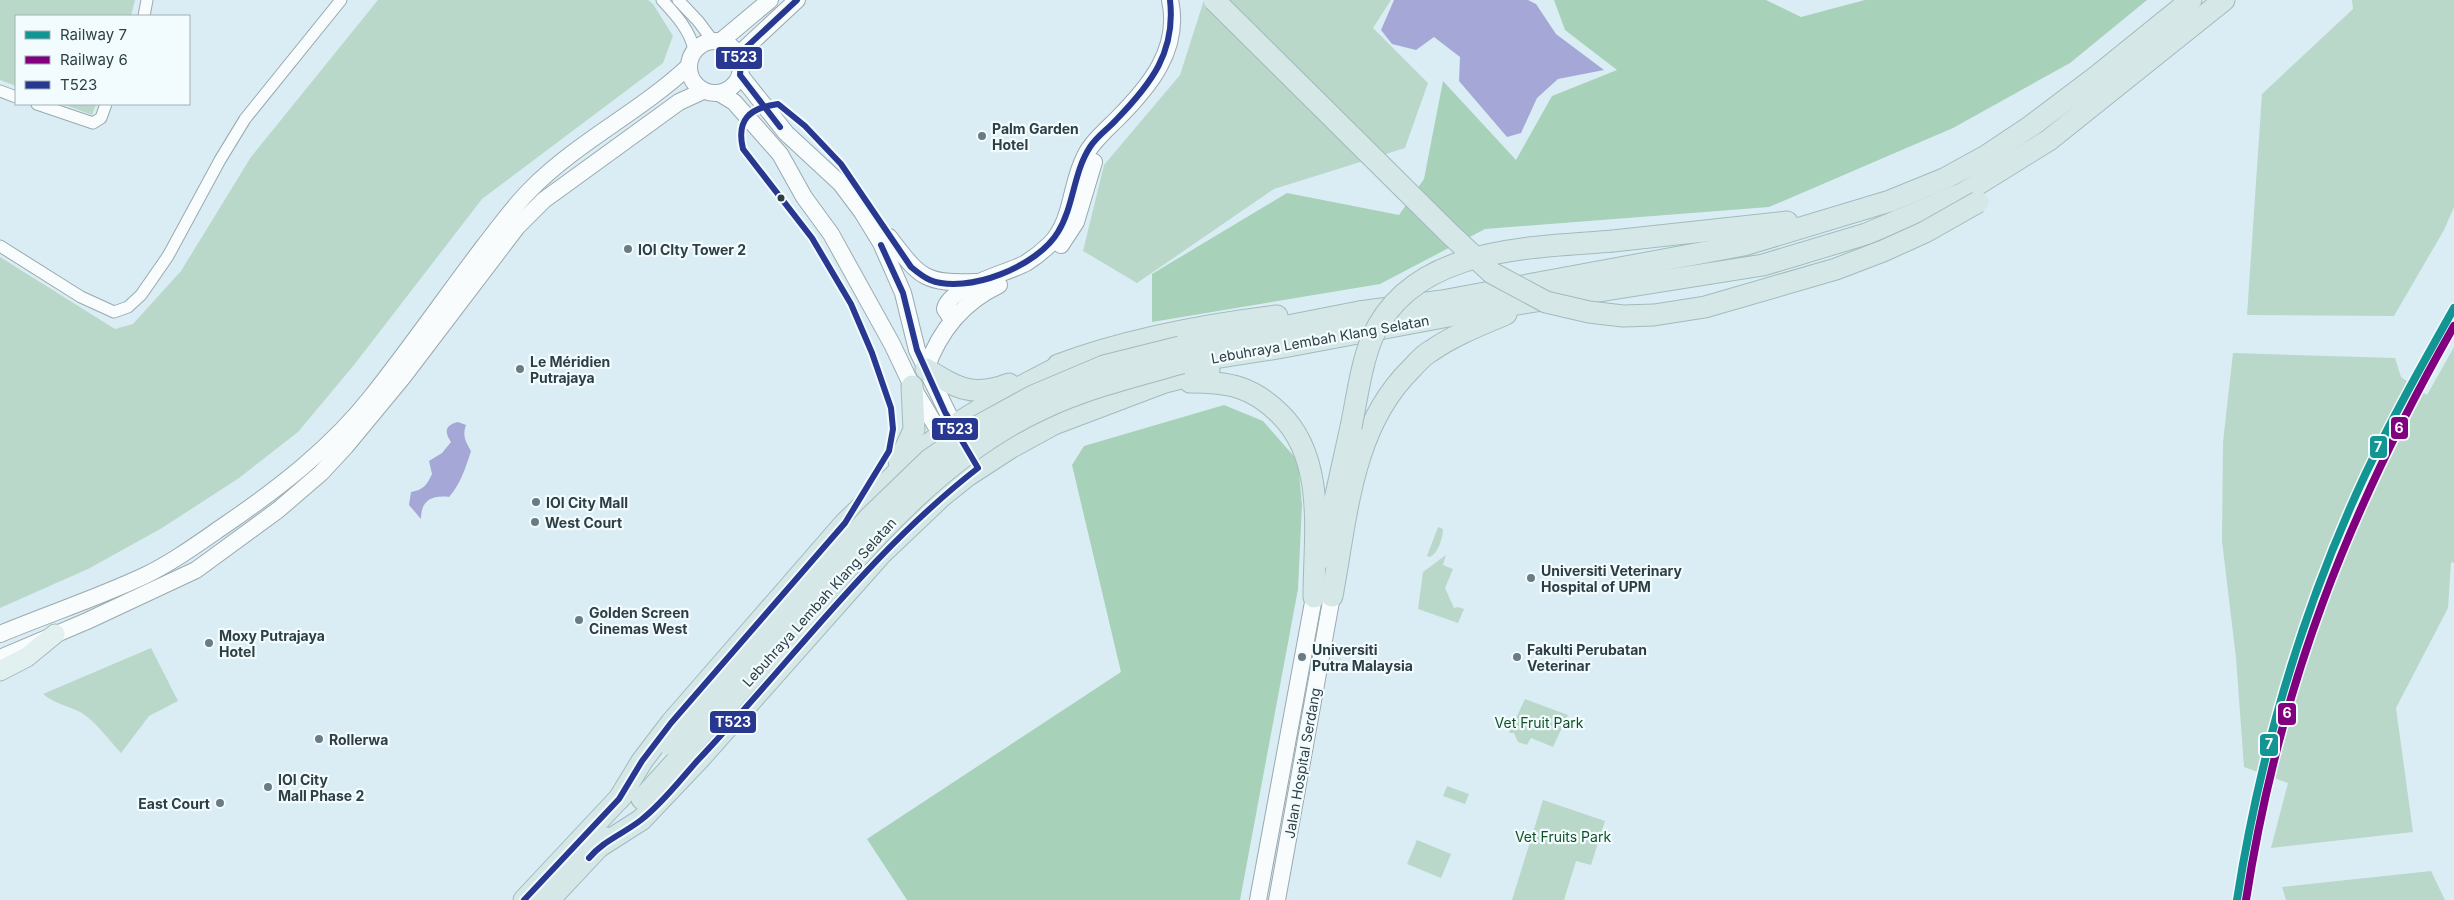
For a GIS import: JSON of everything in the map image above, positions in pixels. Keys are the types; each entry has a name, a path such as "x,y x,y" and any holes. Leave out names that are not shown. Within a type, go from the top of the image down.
{"highway":[{"path":"1214,0 1458,242 1492,273 1546,302 1589,312 1623,316 1654,315 1705,307 1844,266 1925,232 2022,176 2063,147 2179,54 2225,0"},
{"name":"Lebuhraya Lembah Klang Selatan","path":"1181,355 1359,312 1442,301 1744,245 1890,201 1944,179 1986,156 2096,78 2192,0"},
{"name":"Lebuhraya Lembah Klang Selatan","path":"549,900 597,848 675,750 870,518 929,460 980,425 1034,396 1104,366 1181,355 1278,348 1762,265 1866,234 1962,194 2049,140 2225,0"},
{"path":"1323,596 1364,367 1372,338 1385,316 1405,292 1443,269 1489,254 1842,216"},
{"path":"1323,596 1358,459 1376,414 1400,380 1429,352 1454,336 1532,303"},
{"path":"926,369 952,385 966,390 982,392 994,390 1070,361 1152,338 1227,322 1312,311 1359,312"},
{"path":"597,848 642,820 700,758 880,555 942,496 973,472 1054,424 1165,382 1247,362 1278,348"},
{"path":"618,799 642,761 701,687 845,523 888,479 947,430 1070,361"},
{"path":"1165,382 1211,382 1245,389 1267,400 1292,426 1304,449 1312,477 1323,596"},
{"path":"888,479 904,455 914,430 912,386"},
{"name":"Lebuhraya Lembah Klang Selatan","path":"524,900 618,799 675,750"}],"main road":[{"path":"0,671 27,657 56,634"}],"street":[{"path":"144,15 147,0"},
{"path":"0,246 81,297 114,312 128,306 141,295 168,256 220,160 245,120 341,0"},
{"path":"662,0 676,15 693,42 691,59 692,81 734,102 780,154 804,197 831,234 892,344 912,386 947,430 973,472"},
{"path":"0,658 196,570 278,510 320,473 346,446 403,377 517,227 544,200 680,102 732,87 740,75 741,62 738,55 734,49 717,41 678,0"},
{"path":"0,634 118,587 156,569 186,552 267,496 304,466 343,430 372,397 468,267 531,189 591,140 674,80 699,46 717,41 770,0"},
{"path":"738,55 754,38 797,0"},
{"path":"926,369 938,341 959,313 980,294 1028,266 1051,243 1067,215 1083,159 1095,149 1137,98 1160,66 1169,46 1172,26 1170,0"},
{"path":"740,75 786,133 841,184 917,283 935,289 973,285 1028,266"},
{"path":"0,91 15,97"},
{"path":"40,105 93,123 101,118 106,105"},
{"path":"885,240 903,292 917,350 926,369 947,430"},
{"path":"959,313 949,315 946,305 973,285"},
{"name":"Jalan Hospital Serdang","path":"1258,900 1323,596"},
{"name":"Jalan Hospital Serdang","path":"1277,900 1323,596"}],"green space":[{"path":"0,0 135,0 131,15 15,15 15,86 0,80"},
{"path":"378,0 648,0 653,4 673,36 663,63 482,199 354,365 298,432 239,478 162,528 88,569 0,608 0,257 115,329 133,324 181,271 251,157"},
{"path":"1204,0 1391,0 1373,28 1428,83 1405,148 1274,189 1137,283 1083,251 1104,165 1180,75"},
{"path":"1554,0 1766,0 1801,17 1865,0 2147,0 2070,63 1953,128 1769,207 1485,229 1380,284 1152,322 1152,274 1287,193 1399,215 1424,179 1443,81 1516,160 1552,96 1617,70 1565,30"},
{"path":"2352,0 2454,0 2454,207 2444,230 2394,316 2247,315 2262,94 2353,9"},
{"path":"66,105 96,105 92,115"},
{"path":"2454,347 2454,563 2451,562 2448,608 2396,708 2413,832 2271,848 2288,783 2244,767 2236,658 2222,541 2223,442 2233,353 2395,358 2401,377 2427,395"},
{"path":"1224,405 1263,421 1298,461 1302,505 1298,589 1240,900 907,900 867,839 1121,672 1072,465 1084,446"},
{"path":"1438,527 1443,529 1441,541 1438,549 1430,557 1427,556"},
{"path":"1446,555 1443,565 1453,569 1445,588 1454,608 1464,609 1458,623 1418,609 1423,572"},
{"path":"151,648 178,701 149,716 121,753 98,727 82,713 43,694"},
{"name":"Vet Fruit Park","path":"1525,699 1568,715 1553,747 1531,738 1527,745 1518,742 1514,733 1509,733"},
{"path":"1447,786 1469,794 1465,804 1443,796"},
{"name":"Vet Fruits Park","path":"1543,800 1605,821 1591,865 1576,861 1564,900 1512,900"},
{"path":"1417,840 1451,854 1441,878 1407,864"},
{"path":"2431,871 2445,900 2286,900 2282,887"}],"water":[{"path":"1394,0 1528,0 1536,4 1556,34 1604,70 1558,79 1537,98 1521,133 1507,137 1459,81 1460,57 1434,37 1416,50 1392,44 1381,30"},
{"path":"458,422 466,425 466,442 471,451 465,469 449,497 433,498 425,503 421,519 409,505 411,492 422,488 428,481 432,474 429,461 442,453 451,442 447,435 447,429 450,425"}],"rail line":[{"name":"7","path":"2237,900 2258,791 2271,737 2286,683 2322,578 2342,526 2375,454 2454,308"},
{"name":"6","path":"2246,900 2260,822 2278,747 2298,674 2323,603 2350,533 2381,464 2454,326"}],"transit line":[{"name":"T523","path":"780,127 740,75 741,62 738,55 797,0"},
{"name":"T523","path":"524,900 619,799 642,761 671,723 845,523 889,451 893,429 891,408 872,353 851,304 812,238 743,149 741,130 747,117 759,109 778,104 805,126 841,164 911,267 920,274 930,280 945,284 963,284 981,280 1000,274 1035,256 1058,232 1067,211 1084,157 1090,147 1129,107 1150,80 1158,66 1169,36 1171,19 1170,0"},
{"name":"T523","path":"589,858 600,847 649,814 671,792 867,571 939,500 978,468 945,412 917,350 903,293 881,245"}],"place":[{"name":"Palm Garden Hotel","path":"982,136"},
{"name":"IOI CIty Tower 2","path":"628,249"},
{"name":"Le Méridien Putrajaya","path":"520,369"},
{"name":"IOI City Mall","path":"536,502"},
{"name":"West Court","path":"535,522"},
{"name":"Universiti Veterinary Hospital of UPM","path":"1531,578"},
{"name":"Golden Screen Cinemas West","path":"579,620"},
{"name":"Moxy Putrajaya Hotel","path":"209,643"},
{"name":"Universiti Putra Malaysia","path":"1302,657"},
{"name":"Fakulti Perubatan Veterinar","path":"1517,657"},
{"name":"Rollerwa","path":"319,739"},
{"name":"IOI City Mall Phase 2","path":"268,787"},
{"name":"East Court","path":"220,803"}]}
